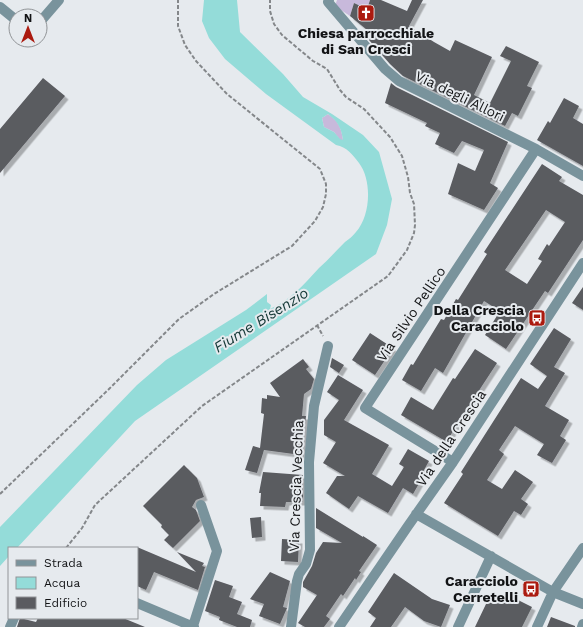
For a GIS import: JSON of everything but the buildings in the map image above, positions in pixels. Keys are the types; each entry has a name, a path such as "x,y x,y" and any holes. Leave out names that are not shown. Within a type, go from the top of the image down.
{"street":[{"path":"48,12 58,0"},
{"name":"Via degli Allori","path":"329,0 328,2 375,57 399,81 536,149 583,176"},
{"path":"0,7 8,14"},
{"name":"Via Silvio Pellico","path":"453,462 365,408 536,149"},
{"name":"Via della Crescia","path":"339,627 453,462 583,263"},
{"name":"Via Crescia Vecchia","path":"292,627 297,582 299,574 306,564 310,550 310,446 314,406 328,346"},
{"path":"138,603 193,627 217,551 201,505"},
{"path":"416,514 554,592 583,604"},
{"path":"537,627 554,592 583,548"},
{"path":"458,627 491,556"}],"path":[{"path":"0,494 179,319 214,294 292,246 315,221 323,207 326,194 326,184 320,169 227,94 196,60 185,45 178,26 178,0"},
{"path":"67,547 82,528 95,505 202,406 388,276 406,250 414,232 416,220 414,204 410,193 406,166 402,156 390,137 364,109 346,97 326,69 313,61 282,35 274,24 270,11 270,0"},
{"path":"317,325 328,346"}],"shaded area":[{"path":"337,0 370,0 367,9 354,3 350,16 335,6"},
{"path":"328,114 339,125 343,140 340,140 334,132 324,127 322,118"}],"water":[{"name":"Fiume Bisenzio","path":"204,0 237,0 240,32 283,74 303,97 363,135 379,152 392,199 387,225 376,254 135,421 18,547 8,547 8,557 0,566 0,527 137,385 166,360 246,310 267,294 267,302 271,305 270,309 284,301 297,291 345,242 354,235 365,216 368,198 366,179 359,163 349,151 336,145 266,94 225,59 209,38 202,21","holes":["328,114 337,122 341,132 343,140 340,139 334,132 324,127 322,118"]}],"place":[{"name":"Chiesa parrocchiale di San Cresci","path":"366,13"},
{"name":"Della Crescia Caracciolo","path":"537,318"},
{"name":"Caracciolo Cerretelli","path":"531,589"}]}
